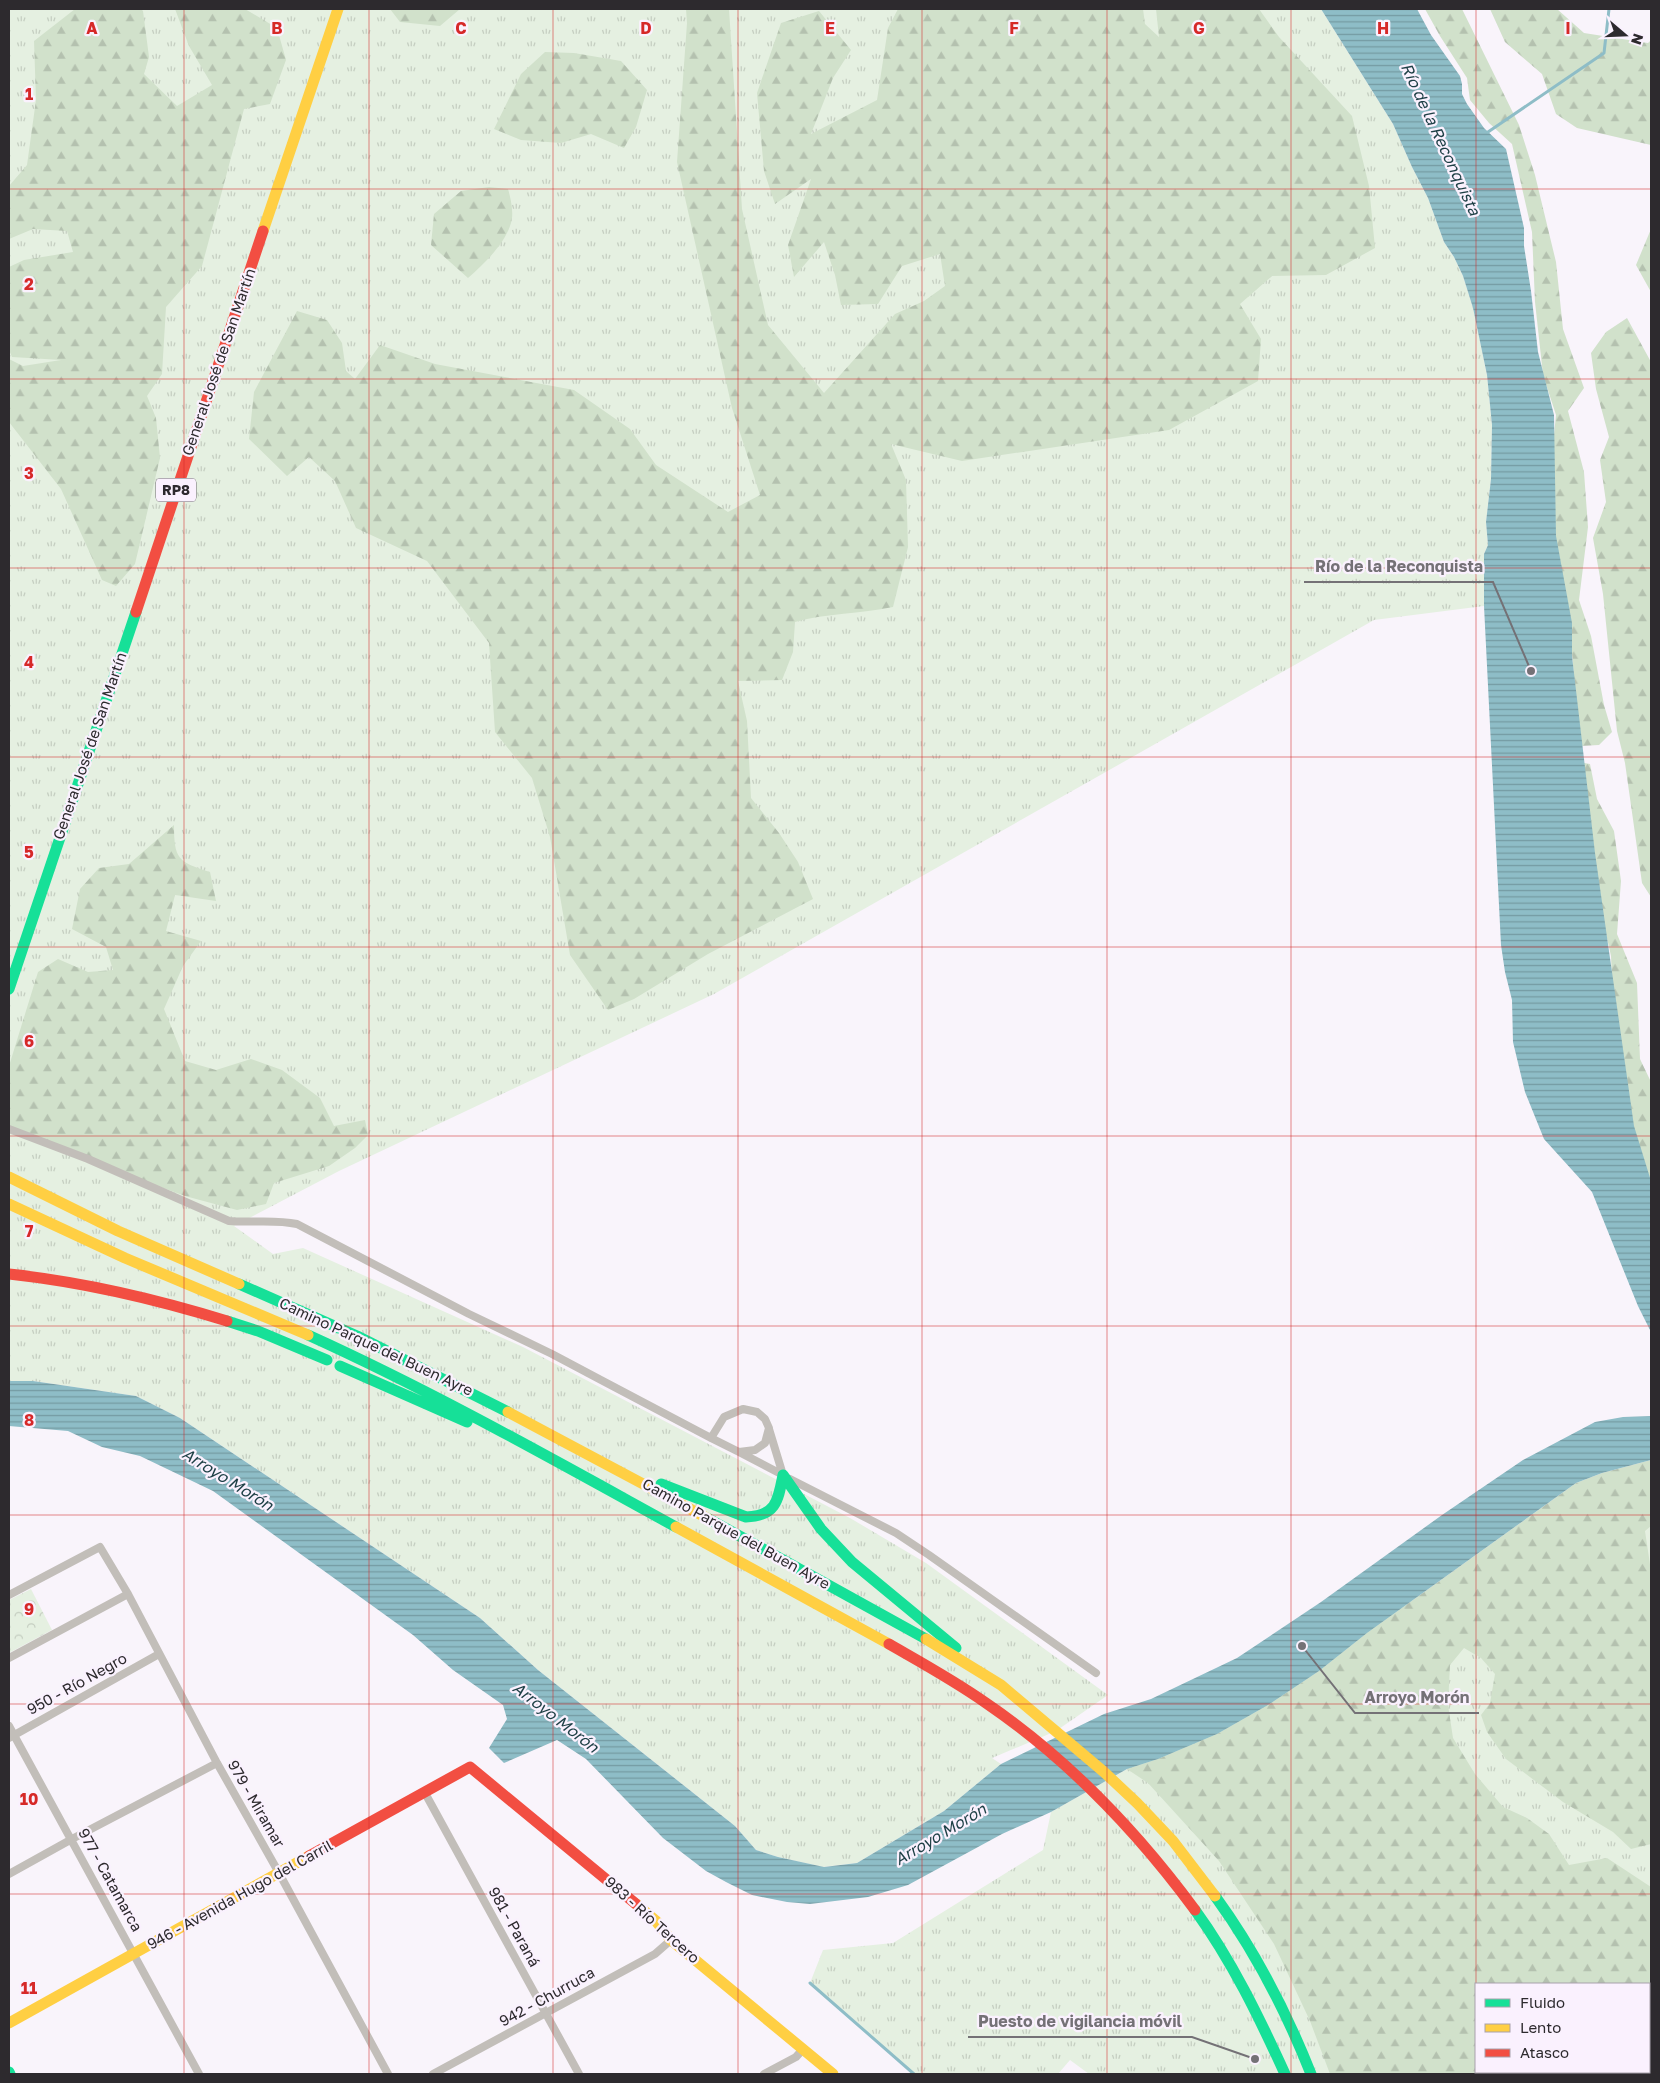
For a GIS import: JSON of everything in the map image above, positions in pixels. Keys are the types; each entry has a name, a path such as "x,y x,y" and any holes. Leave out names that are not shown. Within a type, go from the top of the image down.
{"main road":[{"name":"General José de San Martín","path":"9,983 338,9"},
{"name":"General José de San Martín","path":"9,989 11,974"},
{"name":"Camino Parque del Buen Ayre","path":"9,1177 41,1195 98,1222 305,1312 456,1384 603,1461 938,1646 999,1684 1031,1708 1114,1780 1150,1816 1184,1856 1240,1934 1280,2004 1311,2074"},
{"name":"Camino Parque del Buen Ayre","path":"9,1204 147,1268 334,1348 460,1408 922,1662 1003,1714 1093,1790 1119,1815 1150,1850 1228,1959 1260,2016 1285,2074"},
{"path":"9,1274 47,1278 124,1293 184,1308 258,1331 327,1360"},
{"path":"340,1366 572,1468"},
{"path":"603,1461 746,1517 761,1516 769,1512 778,1503 783,1475"},
{"path":"783,1475 821,1529 852,1562 999,1684"},
{"name":"946 - Avenida Hugo del Carril","path":"9,2023 470,1767"},
{"name":"983 - Río Tercero","path":"470,1767 656,1921 671,1940 833,2074"}],"street":[{"path":"9,1129 88,1159 229,1221 249,1223 283,1221 297,1224 896,1533 929,1554 1096,1673"},
{"path":"711,1438 724,1417 744,1409 757,1412 765,1419 769,1428 783,1475"},
{"path":"740,1452 755,1450 765,1443 769,1428"},
{"name":"979 - Miramar","path":"9,1595 100,1547 128,1594 217,1763 280,1873 388,2074"},
{"path":"9,1658 128,1594"},
{"name":"950 - Río Negro","path":"11,1736 159,1654"},
{"name":"977 - Catamarca","path":"9,1726 11,1736 72,1839 199,2074"},
{"path":"9,1874 217,1763"},
{"name":"981 - Paraná","path":"425,1793 579,2074"},
{"name":"942 - Churruca","path":"433,2074 655,1954 671,1940"},
{"path":"764,2074 796,2057 803,2049"}],"green space":[{"path":"9,9 1321,9 1393,124 1428,198 1444,242 1463,276 1473,308 1487,375 1492,425 1491,479 1486,522 1488,545 1484,554 1484,606 1374,620 714,994 339,1171 234,1226 273,1254 303,1248 523,1347 850,1518 926,1563 1108,1695 1056,1731 992,1758 1001,1764 944,1811 857,1863 823,1867 756,1850 735,1826 538,1670 480,1618 180,1418 136,1396 33,1381 9,1381"},
{"path":"75,9 141,9 143,11 149,57 144,74 177,106 212,85 189,46 175,9 245,9 277,28 286,60 270,104 244,109 202,266 166,307 162,374 147,396 156,418 160,458 135,564 116,586 102,580 61,489 9,422 9,359 23,366 61,360 12,357 9,350 9,267 24,260 73,252 67,231 33,229 9,239 9,186 27,165 36,100 34,41"},
{"path":"390,9 460,9 440,26 400,22"},
{"path":"686,9 729,9 742,209 768,325 824,393 895,314 924,301 945,286 940,254 902,266 878,304 841,305 835,275 824,242 794,277 788,245 811,179 775,204 764,171 757,93 781,23 819,11 851,50 833,78 811,134 877,100 888,28 898,9 1143,9 1145,24 1159,37 1156,9 1259,9 1279,37 1352,116 1369,186 1375,248 1326,275 1272,276 1240,304 1261,339 1258,381 1169,430 962,461 891,444 906,480 908,547 893,607 795,622 793,652 782,680 738,681 747,721 751,798 779,833 798,862 813,899 708,954 634,999 608,1010 570,955 550,837 532,778 495,732 489,643 427,561 356,528 335,481 309,457 287,476 249,439 254,392 297,311 327,320 342,343 346,371 355,379 380,345 435,364 574,390 630,429 656,465 728,512 760,495 732,408 677,162 687,23"},
{"path":"1425,9 1462,9 1519,125 1535,175 1556,262 1563,329 1584,388 1568,411 1584,472 1588,527 1579,600 1591,636 1604,705 1612,732 1599,745 1580,746 1568,607 1548,494 1556,415 1543,375 1535,302 1532,232 1512,144 1489,123 1470,100 1467,78"},
{"path":"1490,9 1557,9 1584,33 1648,43 1651,40 1651,145 1577,128 1556,114 1542,74 1505,42"},
{"path":"545,52 574,53 621,61 647,90 636,127 624,148 591,134 561,143 521,140 494,129 521,74"},
{"path":"489,187 508,189 512,219 508,231 499,246 468,278 431,245 434,214 461,191"},
{"path":"1651,229 1651,292 1636,265"},
{"path":"1627,318 1651,362 1651,897 1642,883 1625,763 1617,731 1603,594 1593,538 1606,502 1600,460 1609,437 1596,389 1591,353 1606,332"},
{"path":"1579,762 1590,764 1597,799 1614,831 1621,881 1617,934 1637,983 1640,1059 1651,1082 1651,1200 1646,1192 1614,1027 1611,956 1593,875"},
{"path":"174,825 175,845 180,858 191,865 210,872 216,901 175,895 166,931 201,941 183,966 164,1009 185,1061 216,1070 251,1059 282,1070 320,1098 334,1126 365,1120 368,1135 355,1148 329,1166 274,1183 266,1204 237,1210 185,1196 9,1131 9,1066 38,972 58,959 88,972 113,970 106,947 72,929 80,889 99,868 129,864"},
{"path":"1651,1460 1651,2074 1089,2074 1070,2060 1058,2074 914,2074 810,1983 823,1950 893,1943 1043,1850 1051,1812"},
{"path":"1651,1460 1651,1526 1645,1531 1651,1571 1651,1844 1631,1849 1613,1832 1563,1802 1506,1759 1487,1732 1481,1715 1490,1703 1495,1674 1481,1658 1464,1648 1450,1665 1448,1705 1453,1738 1475,1774 1503,1807 1527,1818 1549,1834 1569,1865 1607,1858 1651,1887 1651,2074 1330,2074 1310,2021 1274,1944 1219,1861 1148,1783 1127,1769 1158,1759 1217,1734 1268,1705 1319,1671 1367,1633 1576,1483 1602,1473"},
{"path":"31,1589 52,1630 9,1653 9,1600"}],"water":[{"name":"Río de la Reconquista","path":"1321,9 1417,9 1431,35 1460,76 1462,94 1467,104 1484,128 1506,149 1524,228 1524,246 1538,352 1554,415 1556,536 1572,623 1572,656 1595,853 1634,1126 1651,1181 1651,1332 1638,1306 1592,1192 1544,1139 1525,1092 1513,1042 1512,1000 1501,945 1484,606 1484,554 1488,545 1486,522 1491,479 1492,425 1487,375 1473,308 1463,276 1444,242 1428,198 1393,124"},
{"name":"Arroyo Morón","path":"9,1381 33,1381 136,1396 180,1418 480,1618 538,1670 735,1826 756,1850 824,1867 857,1863 944,1811 1001,1764 1104,1714 1151,1699 1237,1658 1321,1602 1442,1515 1523,1460 1595,1422 1623,1417 1651,1416 1651,1460 1602,1473 1576,1483 1367,1633 1319,1671 1268,1705 1217,1734 1158,1759 1127,1769 1051,1812 1002,1834 908,1885 868,1897 810,1904 787,1902 752,1895 706,1871 663,1838 586,1759 557,1740 504,1763 489,1748 507,1719 503,1705 453,1670 413,1635 213,1491 140,1456 102,1447 68,1431 9,1426"}],"waterway":[{"path":"1488,132 1604,53 1609,9"},
{"path":"810,1983 914,2074"}],"traffic: fast":[{"path":"9,989 136,612"},
{"path":"9,976 14,972"},
{"path":"239,1284 357,1336 508,1412"},
{"path":"227,1321 258,1331 327,1360"},
{"path":"308,1335 448,1403 676,1527"},
{"path":"340,1366 467,1422"},
{"path":"783,1475 821,1529 852,1562 956,1648"},
{"path":"661,1484 746,1517 764,1514 770,1510 777,1499 783,1475"},
{"path":"707,1518 926,1639"},
{"path":"1215,1896 1230,1917 1269,1982 1311,2074"},
{"path":"1195,1910 1221,1949 1244,1990 1285,2074"}],"traffic: slow":[{"path":"263,231 338,9"},
{"path":"9,1177 118,1231 239,1284"},
{"path":"9,1204 125,1258 308,1335"},
{"path":"508,1412 707,1518"},
{"path":"676,1527 889,1644"},
{"path":"926,1639 1001,1685 1104,1772 1173,1841 1215,1896"},
{"path":"9,2023 309,1856"},
{"path":"636,1904 656,1921 671,1940 833,2074"}],"traffic: jam":[{"path":"136,612 263,231"},
{"path":"9,1274 37,1277 119,1292 227,1321"},
{"path":"889,1644 974,1695 1016,1725 1073,1772 1125,1824 1195,1910"},
{"path":"309,1856 470,1767 636,1904"}],"place":[{"name":"Río de la Reconquista","path":"1531,671"},
{"name":"Arroyo Morón","path":"1302,1646"},
{"name":"Puesto de vigilancia móvil","path":"1255,2059"}]}
